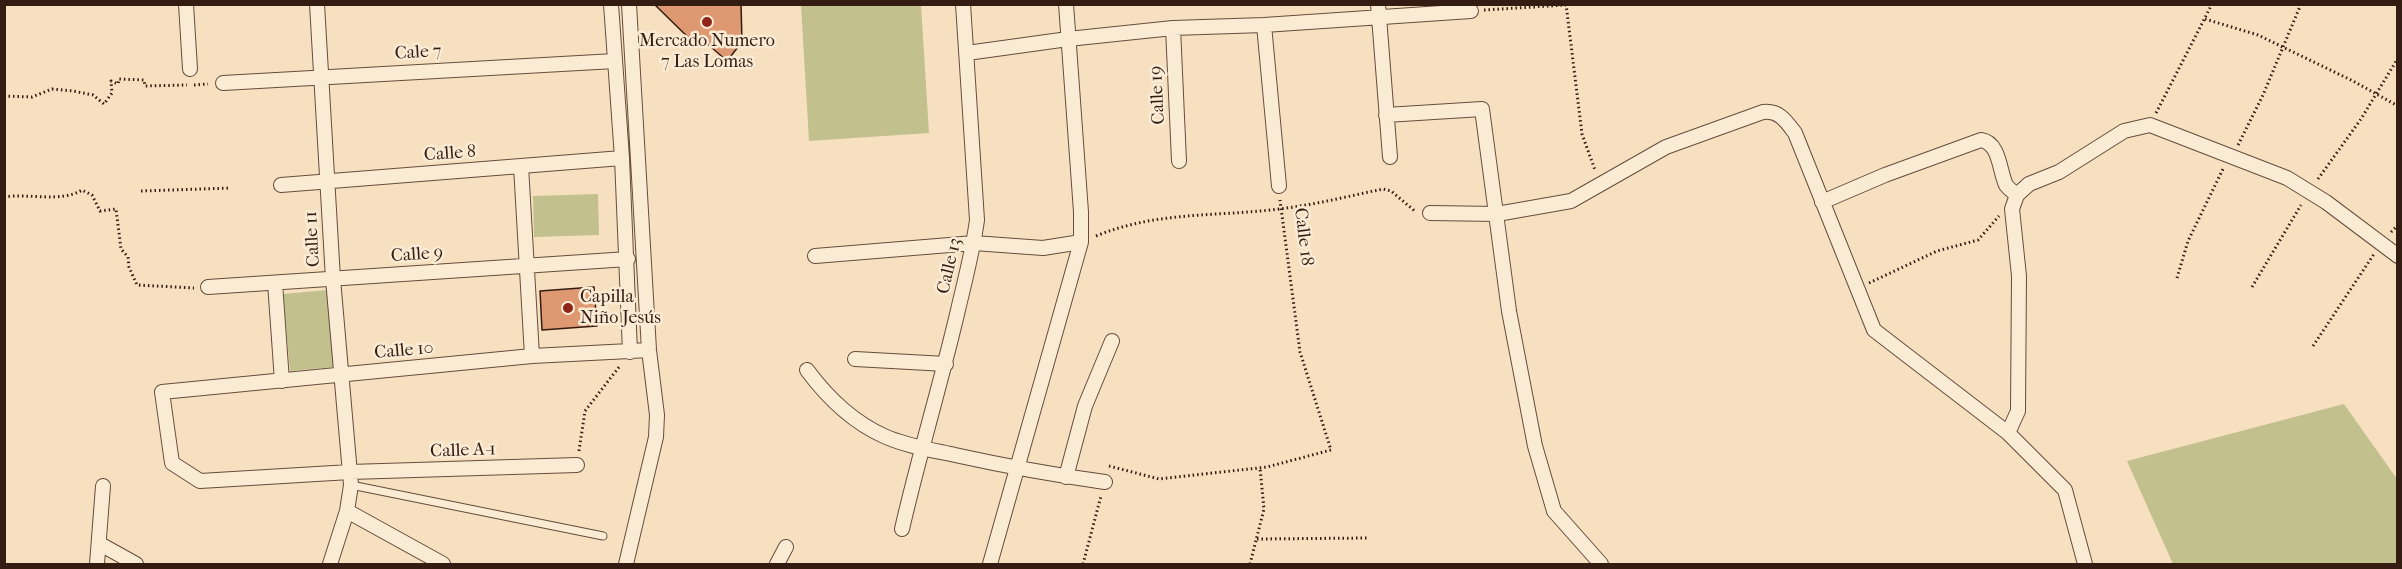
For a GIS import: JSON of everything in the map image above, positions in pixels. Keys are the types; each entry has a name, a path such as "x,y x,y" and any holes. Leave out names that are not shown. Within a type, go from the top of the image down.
{"street":[{"path":"186,4 190,69"},
{"name":"Calle 11","path":"317,4 333,279 343,375 350,479 347,511 330,564"},
{"path":"611,4 628,259 630,352"},
{"path":"626,564 656,437 657,415 649,350 629,4"},
{"name":"Calle 13","path":"902,529 921,448 946,364 978,220 963,4"},
{"path":"990,564 1081,242 1081,212 1066,4"},
{"path":"967,53 1173,28 1264,25 1379,11 1471,11"},
{"path":"1379,11 1390,157"},
{"name":"Calle 18","path":"1264,25 1280,186"},
{"name":"Calle 19","path":"1173,28 1179,161"},
{"name":"Cale 7","path":"223,83 615,61"},
{"path":"1386,115 1482,109 1509,311 1535,446 1554,511 1601,564"},
{"path":"1430,213 1497,214 1571,201 1599,183 1666,147 1763,112 1772,111 1781,116 1795,133 1874,330 2008,434 2065,490 2085,564"},
{"path":"2008,434 2018,411 2019,276 2012,209 2017,195 2029,184 2059,172 2124,131 2150,125 2287,178 2326,201 2397,256"},
{"path":"1822,202 1885,175 1981,140 1988,141 1994,147 2007,187 2017,195"},
{"name":"Calle 8","path":"281,185 622,158"},
{"path":"521,166 532,356"},
{"path":"815,256 974,243 1043,248 1081,242"},
{"name":"Calle 9","path":"208,287 628,259"},
{"path":"275,283 282,381"},
{"path":"1066,477 1084,406 1112,341"},
{"name":"Calle 10","path":"162,392 532,356 649,350"},
{"path":"855,359 946,364"},
{"path":"807,370 832,399 861,422 884,436 921,448 1016,468 1105,482"},
{"name":"Calle A-1","path":"162,392 172,462 200,481 350,479 577,465"},
{"path":"97,564 103,486"},
{"path":"347,511 443,564"},
{"path":"100,544 136,564"},
{"path":"777,564 786,547"}],"lane":[{"path":"350,479 603,536"}],"path":[{"path":"2150,125 2212,4"},
{"path":"2177,278 2188,241 2262,95 2301,4"},
{"path":"1471,11 1566,5 1582,134 1599,183"},
{"path":"2205,20 2258,35 2376,93 2397,106"},
{"path":"2252,287 2309,192 2361,120 2397,58"},
{"path":"4,96 32,97 52,89 93,95 104,104 112,93 111,81 118,84 119,79 124,78 144,80 145,86 223,83"},
{"name":"Calle 18","path":"1260,468 1331,450 1300,352 1280,186"},
{"path":"141,191 231,189"},
{"path":"1081,242 1114,229 1157,218 1281,209 1383,189 1391,191 1417,212 1430,213"},
{"path":"4,197 17,195 54,197 75,195 82,190 92,195 100,211 116,210 121,249 128,257 129,267 137,285 173,288 208,287"},
{"path":"1856,288 1937,251 1978,240 2017,195"},
{"path":"2313,346 2397,225"},
{"path":"577,465 585,411 630,352"},
{"path":"1083,564 1109,466 1159,479 1260,468 1264,509 1250,564"},
{"path":"1257,539 1366,538"}],"shaded area":[{"path":"801,5 921,5 929,133 809,141"},
{"path":"598,194 599,235 534,237 533,196"},
{"path":"327,290 333,367 290,371 283,294"},
{"path":"2344,404 2397,479 2397,564 2173,564 2127,461"}],"building":[{"name":"Mercado Numero 7 Las Lomas","path":"654,4 741,4 742,42 727,61 703,40 697,46"},
{"name":"Capilla Niño Jesús","path":"594,287 597,326 542,330 540,291"}],"place":[{"name":"Mercado Numero 7 Las Lomas","path":"707,22"},
{"name":"Capilla Niño Jesús","path":"568,308"}]}
